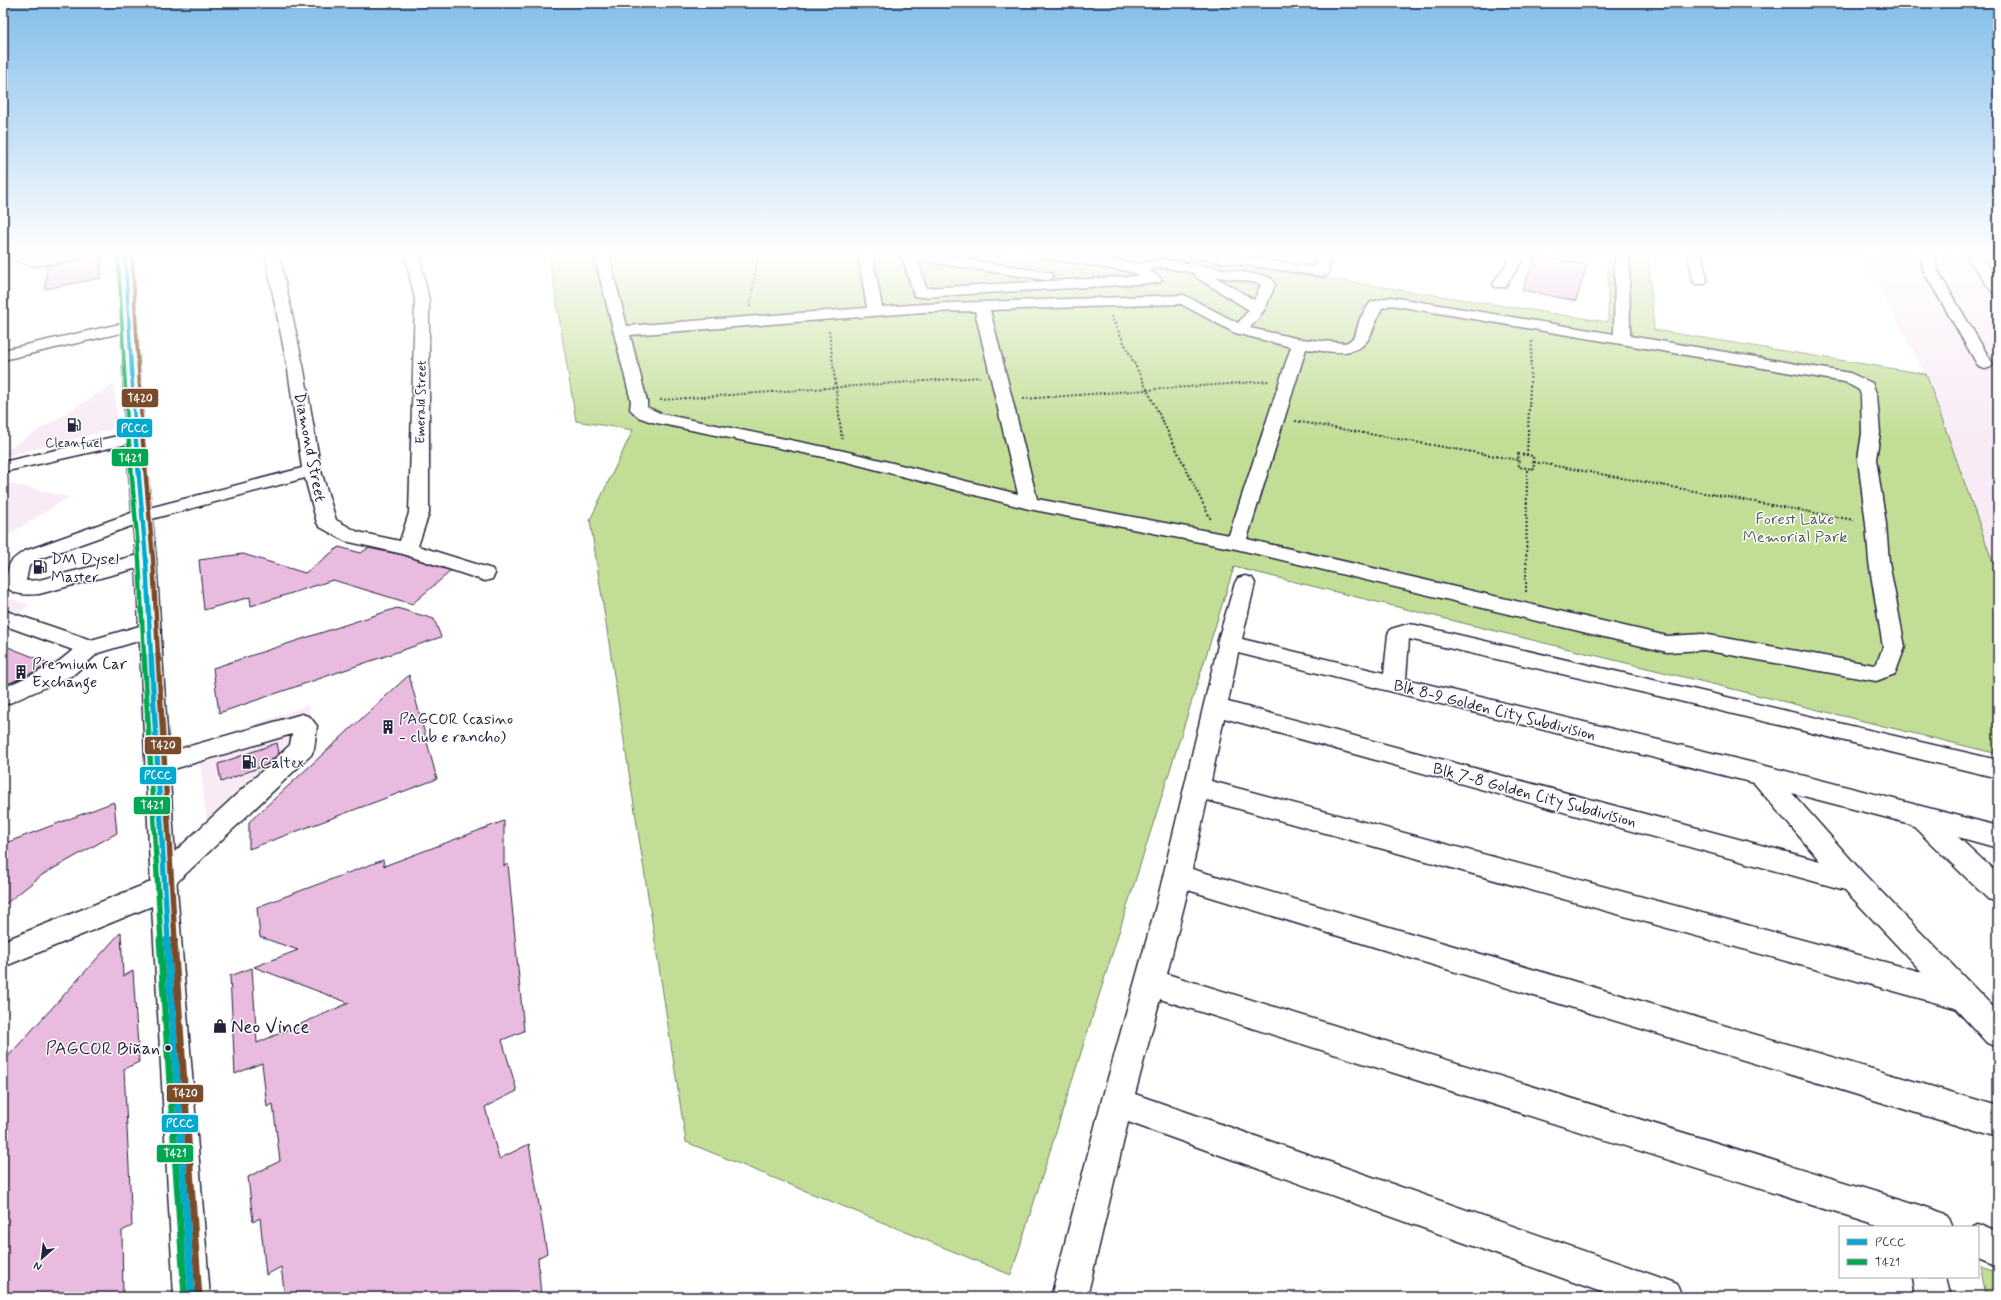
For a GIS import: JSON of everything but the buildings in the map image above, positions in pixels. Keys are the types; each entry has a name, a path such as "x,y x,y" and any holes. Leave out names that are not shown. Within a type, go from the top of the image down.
{"main road":[{"path":"128,315 135,437 146,559 164,884 192,1297"},
{"name":"Diamond Street","path":"285,315 296,370 312,471 327,523 352,537 407,549 485,574"},
{"name":"Emerald Street","path":"407,549 419,512 422,315"},
{"path":"617,315 639,401 638,409 658,418 844,456 1029,503 1228,542 1667,644 1703,642 1876,673 1888,668 1894,647 1879,562 1876,524 1867,459 1871,433 1869,395 1866,387 1850,378 1475,315"},
{"path":"621,331 833,315"},
{"path":"983,315 1029,503"},
{"path":"1212,315 1240,330 1300,344 1346,348 1357,344 1363,335 1371,315"},
{"path":"1240,330 1253,315"},
{"path":"1615,315 1616,339"},
{"path":"1616,339 1618,315"},
{"path":"1956,315 1985,364"},
{"path":"3,355 129,332"},
{"path":"23,361 129,332"},
{"path":"1228,542 1289,380 1300,344"},
{"path":"3,467 135,437"},
{"path":"146,559 39,587 23,588 15,584 19,563 32,555 141,516 312,471"},
{"path":"1069,1297 1117,1103 1152,983 1178,876 1196,787 1216,707 1228,643 1245,583"},
{"path":"3,617 90,648"},
{"path":"3,698 64,669 90,648 150,630"},
{"path":"1394,684 1399,634 1408,631 1416,632 1998,769"},
{"name":"Blk 8-9 Golden City Subdivision","path":"1228,643 1917,814 1998,837"},
{"name":"Blk 7-8 Golden City Subdivision","path":"1216,707 1854,881"},
{"path":"3,954 164,884 302,749 305,726 302,723 297,724 157,765"},
{"path":"1762,775 1854,881 1998,1033"},
{"path":"1196,787 1964,998"},
{"path":"1917,814 1998,891"},
{"path":"1178,876 1998,1122"},
{"path":"1152,983 1925,1225"},
{"path":"1117,1103 1664,1297"},
{"path":"1979,1242 1998,1250"},
{"path":"1930,1278 1934,1297"}],"path":[{"path":"748,321 749,315"},
{"path":"828,315 835,388 844,456"},
{"path":"1110,315 1147,390 1228,542"},
{"path":"1527,455 1533,324"},
{"path":"639,401 998,376"},
{"path":"1004,400 1289,380"},
{"path":"1275,418 1518,460"},
{"path":"1518,454 1533,456 1534,469 1519,467 1518,460 1518,454"},
{"path":"1534,462 1876,524"},
{"path":"1526,468 1526,612"}],"shaded area":[{"path":"1893,315 1998,315 1998,577 1926,374"},
{"path":"114,384 117,428 3,457 3,452"},
{"path":"3,482 69,497 3,538"},
{"path":"3,597 30,605 3,622"},
{"path":"309,705 312,745 209,843 198,744"}],"green space":[{"name":"Forest Lake Memorial Park","path":"559,315 1561,315 1608,322 1608,315 1653,315 1654,330 1926,374 1998,577 1998,754 1234,567 1011,1275 686,1142 590,520 633,430 576,421"},
{"path":"1981,1268 1998,1274 1998,1297 1987,1297"}],"transit line":[{"name":"T421","path":"121,315 128,437 139,560 157,889 185,1297"},
{"name":"PCCC","path":"128,315 135,437 146,559 164,889 192,1297"},
{"name":"T420","path":"135,315 142,436 153,559 171,889 199,1297"}],"place":[{"name":"Cleanfuel","path":"74,425"},
{"name":"DM Dysel Master","path":"40,567"},
{"name":"Premium Car Exchange","path":"21,672"},
{"name":"PAGCOR (casino - club e rancho)","path":"388,727"},
{"name":"Caltex","path":"249,762"},
{"name":"Neo Vince","path":"220,1026"},
{"name":"PAGCOR Biñan","path":"168,1048"}]}
